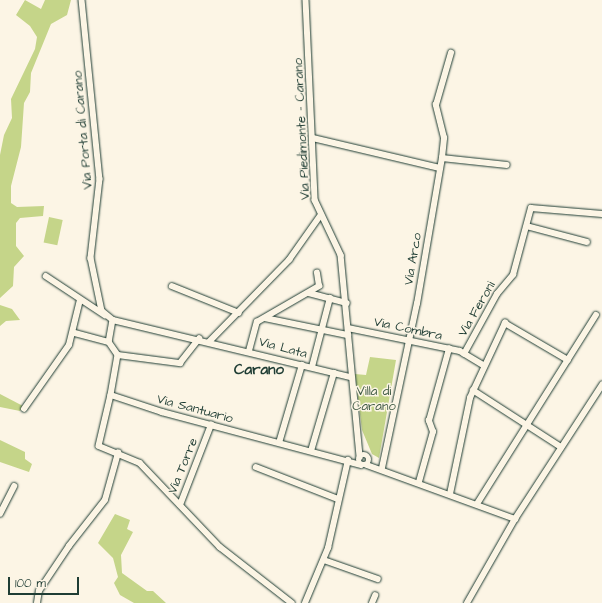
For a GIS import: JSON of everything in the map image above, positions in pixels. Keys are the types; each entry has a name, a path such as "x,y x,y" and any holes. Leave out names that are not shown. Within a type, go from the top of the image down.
{"street":[{"name":"Via Porta di Carano","path":"82,0 100,179 91,258 93,281 107,316"},
{"name":"Via Piedimonte - Carano","path":"306,0 315,200 320,216 341,255 347,302 351,377 360,460"},
{"name":"Via Arco","path":"381,468 408,341 442,158 444,138 436,105 451,53"},
{"path":"313,138 440,168"},
{"path":"442,158 507,165"},
{"name":"Via Feroni","path":"464,354 500,290 514,275 532,208 602,214"},
{"path":"46,276 80,300 113,320 209,342 289,260 320,216"},
{"path":"527,226 587,242"},
{"path":"249,351 254,328 265,318 319,286 317,273"},
{"path":"172,286 239,312"},
{"path":"309,293 347,302"},
{"path":"312,367 330,298"},
{"path":"24,409 75,333 80,300"},
{"path":"477,504 596,315"},
{"path":"265,318 348,335"},
{"path":"109,342 113,320"},
{"path":"450,494 474,390 483,365 505,323 568,360"},
{"name":"Via Combra","path":"348,328 449,349 464,354 483,365"},
{"path":"75,333 109,342 118,355 111,395"},
{"path":"118,355 180,363 199,339"},
{"name":"Via Lata","path":"209,342 351,377"},
{"path":"419,482 433,432 429,421 449,349"},
{"path":"279,443 302,365"},
{"path":"311,451 334,373"},
{"path":"467,603 515,519 602,385"},
{"path":"474,390 526,426 561,447"},
{"name":"Via Santuario","path":"111,395 211,425 279,443 349,460 360,460"},
{"name":"Via Torre","path":"111,395 99,446 140,463 180,505 211,425"},
{"name":"Via Piedimonte - Carano","path":"359,442 369,463"},
{"path":"37,603 39,591 69,546 105,500 118,453"},
{"path":"360,460 366,455"},
{"path":"305,603 324,560 338,499 349,460"},
{"path":"360,460 515,519"},
{"path":"256,467 338,499"},
{"path":"0,514 14,486"},
{"path":"180,505 220,547 292,603"},
{"path":"324,560 378,579"},
{"path":"372,603 375,596"}],"green space":[{"path":"25,0 41,9 45,0 71,0 67,15 51,24 31,73 30,92 24,103 21,147 11,186 11,203 17,207 44,206 43,216 20,218 16,223 16,246 24,256 14,267 13,286 0,298 0,155 4,135 12,118 11,99 35,49 37,37 30,26 16,15"},
{"path":"49,217 63,220 57,245 44,242"},
{"path":"0,305 12,309 20,320 6,321 0,326"},
{"name":"Villa di Carano","path":"370,357 396,360 379,458 372,454 362,430 355,374 366,375"},
{"path":"0,394 23,406 20,411 0,407"},
{"path":"0,440 25,452 25,459 32,464 29,472 0,462"},
{"path":"115,514 130,520 127,529 133,532 121,555 122,573 147,591 153,591 166,603 134,603 120,595 114,583 118,577 113,558 98,543"}],"district":[{"name":"Carano","path":"259,370"}]}
